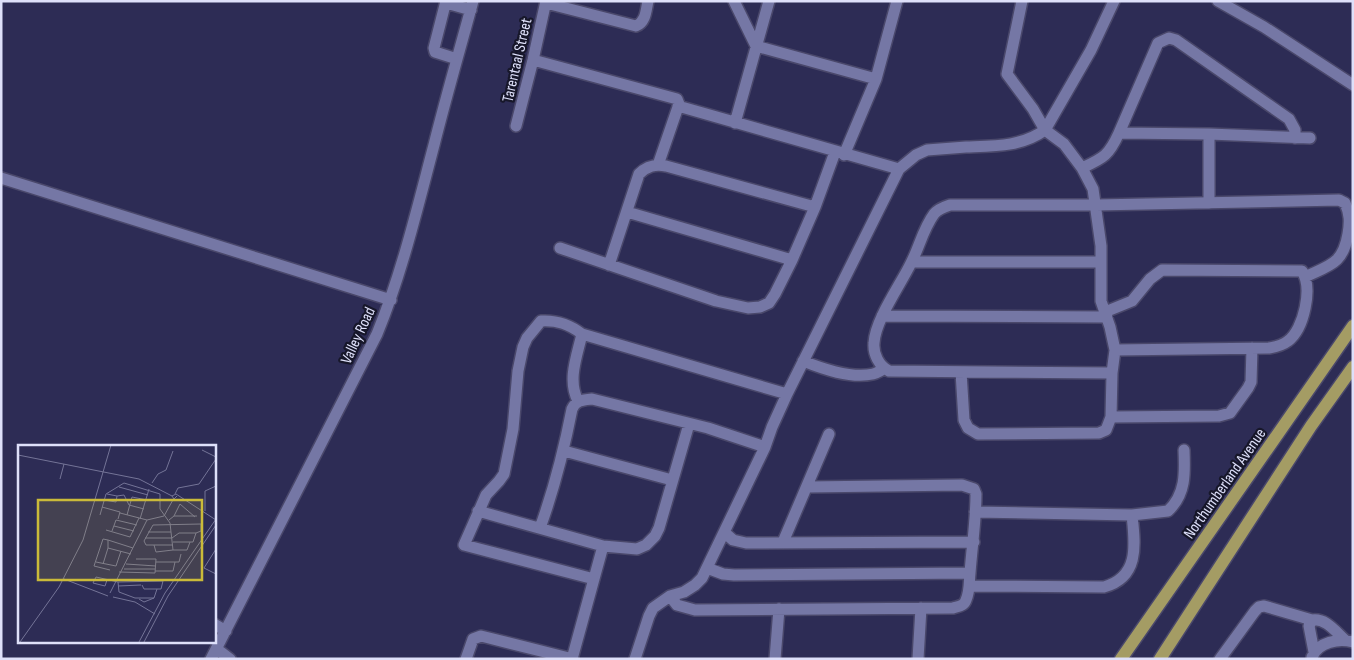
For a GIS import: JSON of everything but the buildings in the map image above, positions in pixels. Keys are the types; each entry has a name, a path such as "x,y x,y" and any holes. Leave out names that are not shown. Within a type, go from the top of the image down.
{"main road":[{"name":"Northumberland Avenue","path":"1121,659 1353,326"},
{"path":"1160,659 1311,426 1353,367"}],"street":[{"path":"546,2 636,26 644,20 648,1"},
{"path":"734,1 756,46 876,79"},
{"path":"735,123 769,1"},
{"path":"560,248 716,302 748,308 760,307 769,303 792,260 840,153 876,79 897,1"},
{"path":"961,372 964,420 968,428 978,434 1099,433 1106,430 1112,417 1112,373 1115,350 1101,302 1101,246 1093,189 1082,168 1064,144 1044,130 1033,109 1007,74 1022,1"},
{"path":"637,657 653,608 670,596 684,592 702,578 765,447 774,421 787,394 899,169 916,155 927,150 1003,146 1022,142 1044,130 1091,50 1114,1"},
{"path":"1218,1 1264,27 1353,85"},
{"path":"457,59 435,52 434,48 446,2 472,6"},
{"name":"Tarentaal Street","path":"516,126 534,60 546,2"},
{"name":"Valley Road","path":"214,654 377,334 391,300 413,227 472,6"},
{"path":"1082,168 1100,160 1112,150 1158,43 1169,38 1176,40 1289,119 1295,130 1295,138"},
{"path":"534,60 677,99 678,106 658,165"},
{"path":"678,106 899,169"},
{"path":"1119,133 1310,138"},
{"path":"1209,134 1209,203"},
{"path":"608,265 639,174 648,167 658,165 815,207"},
{"path":"1,178 391,300"},
{"path":"1112,373 889,371 884,368 874,352 874,341 882,316 912,262 930,220 935,212 950,205 1096,205 1339,200 1345,203 1349,211 1350,222 1346,247 1342,255 1330,265 1305,277"},
{"path":"627,212 792,260"},
{"path":"912,262 1101,262"},
{"path":"882,316 1106,315 1132,301 1150,279 1162,270 1302,271 1305,277 1304,316 1288,341 1269,348 1115,350"},
{"path":"594,579 464,544 486,495 499,481 506,467 513,429 518,371 523,346 527,338 541,322 552,320 573,328 582,334 787,394"},
{"path":"578,401 573,392 572,382 582,334"},
{"path":"1112,417 1219,416 1230,413 1251,382 1252,348"},
{"path":"803,361 827,371 855,375 873,374 884,368"},
{"path":"540,528 552,496 564,451 572,409 578,401 592,399 708,428 765,447"},
{"path":"478,511 602,546 637,549 646,545 655,536 659,528 689,424"},
{"path":"783,542 829,434"},
{"path":"976,512 1132,515 1168,511 1184,486 1184,450"},
{"path":"564,451 672,480"},
{"path":"670,596 677,605 689,610 953,608 962,605 966,600 970,586 974,542 976,494 974,489 962,485 807,487"},
{"path":"970,586 1104,587 1114,584 1130,566 1134,555 1132,515"},
{"path":"725,533 738,542 876,544 974,542"},
{"path":"466,659 472,639 481,636 571,658 602,546"},
{"path":"707,568 723,574 734,575 970,573"},
{"path":"1220,659 1259,607 1264,606 1312,620 1320,619 1349,641"},
{"path":"918,659 921,608"},
{"path":"775,659 779,609"},
{"path":"1312,620 1309,626 1313,655"},
{"path":"215,625 226,631"},
{"path":"1313,655 1324,645 1334,641 1349,641"},
{"path":"214,654 230,659"}]}
